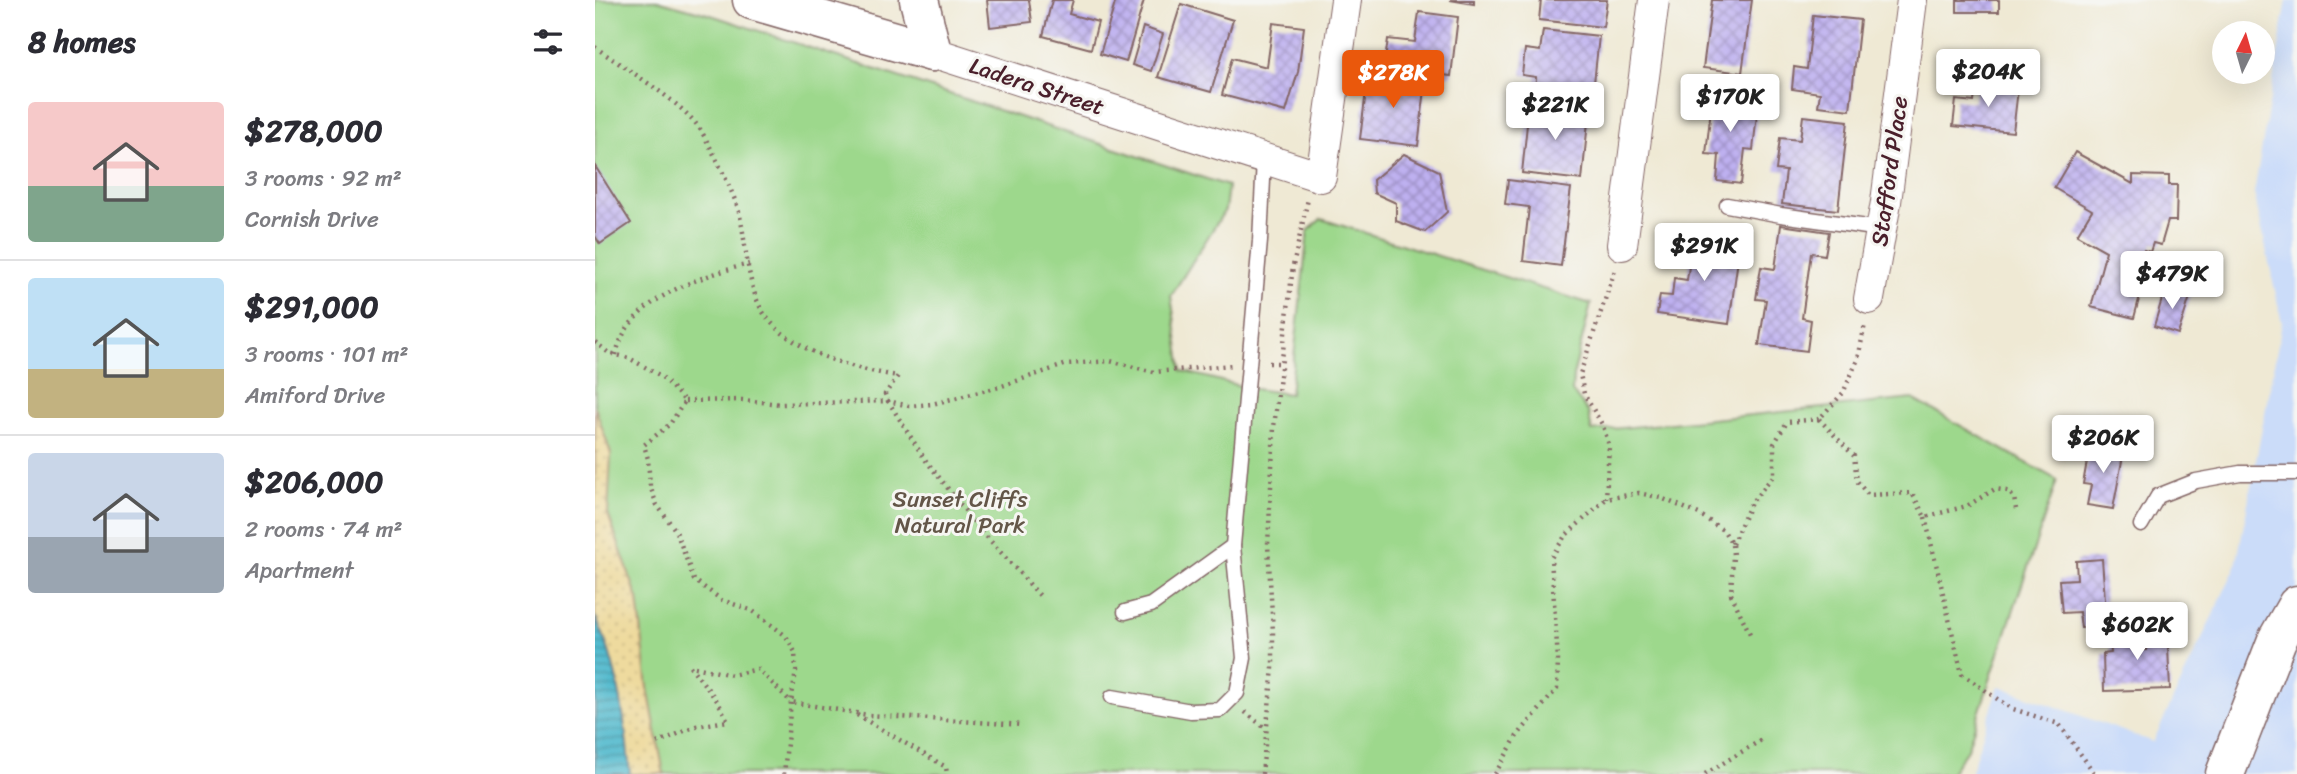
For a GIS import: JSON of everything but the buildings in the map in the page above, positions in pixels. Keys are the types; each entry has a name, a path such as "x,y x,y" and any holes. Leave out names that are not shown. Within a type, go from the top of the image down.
{"street":[{"name":"Ladera Street","path":"752,0 932,52 1316,175"},
{"path":"919,0 932,52"},
{"path":"1316,175 1346,0"},
{"path":"1622,245 1654,0"},
{"name":"Stafford Place","path":"1869,299 1912,0"},
{"path":"2225,774 2277,640 2297,605"}],"lane":[{"path":"1112,697 1191,711 1220,710 1237,693 1244,658 1233,546 1264,159"},
{"path":"1727,205 1881,229"},
{"path":"2141,525 2158,496 2196,481 2240,473 2297,473"},
{"path":"1125,612 1151,605 1233,546"}],"path":[{"path":"595,47 667,98 699,128 739,209 753,286 765,314 785,334 825,358 898,376 885,394 924,458 978,527 1042,598"},
{"path":"1262,774 1273,668 1268,557 1273,427 1293,266 1316,175"},
{"path":"1605,499 1609,445 1603,426 1584,394 1580,373 1622,245"},
{"path":"616,355 618,342 640,314 661,299 682,285 713,273 749,264"},
{"path":"1732,544 1751,503 1774,475 1774,444 1787,422 1819,419 1843,393 1858,359 1869,299"},
{"path":"595,342 609,353 629,358 661,376 685,401 742,400 781,404 888,401 909,406 932,404 999,387 1067,364 1110,360 1154,372 1249,363 1281,363"},
{"path":"685,401 670,424 644,444 650,486 657,505 676,531 694,580 722,600 753,611 786,636 795,652 796,671 790,702 784,774"},
{"path":"1819,419 1854,456 1857,481 1868,495 1912,493 1925,517 1962,674 2010,708 2059,724 2095,774"},
{"path":"1925,517 1967,506 1994,489 2008,491 2014,498 2016,509"},
{"path":"1495,774 1517,736 1557,689 1558,660 1551,558 1565,536 1605,499 1639,494 1661,498 1699,513 1724,531 1732,544 1734,555 1731,594 1751,636"},
{"path":"657,743 696,726 728,721 718,702 690,666 732,675 758,669 790,702 853,713 1023,725"},
{"path":"1230,700 1266,729"},
{"path":"853,713 946,767 947,774"},
{"path":"1705,774 1763,739"}],"shaded area":[{"path":"2287,0 2297,0 2297,774 1972,774 1999,686 2153,742 2236,566 2282,323 2254,193 2273,84 2275,84"}],"green space":[{"name":"Sunset Cliffs Natural Park","path":"595,0 657,0 708,14 1228,186 1225,210 1171,296 1182,371 1248,388 1290,394 1308,231 1321,219 1591,304 1573,376 1572,391 1588,412 1592,431 1913,399 2057,480 1967,749 1950,774 630,774 595,616"}],"sand":[{"path":"595,407 611,454 608,514 638,599 648,688 664,774 624,774 595,639"}],"water":[{"path":"595,616 615,674 630,774 595,774"}]}
